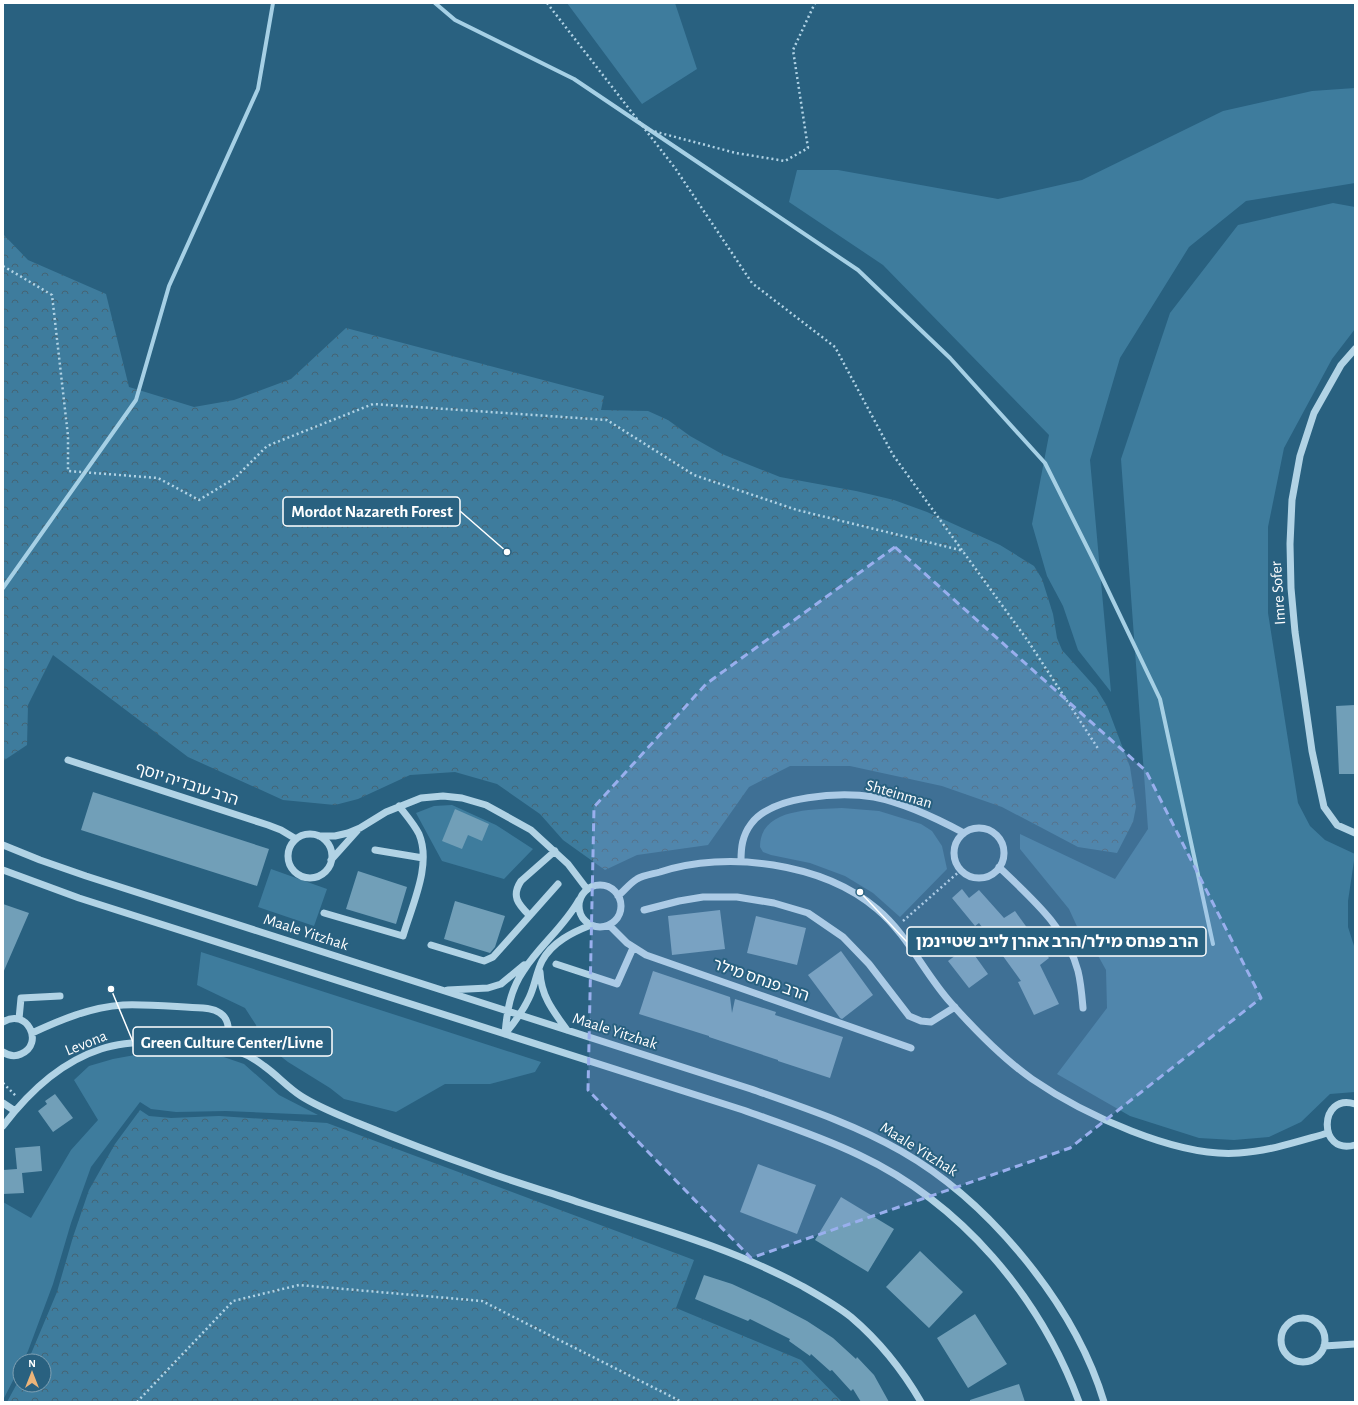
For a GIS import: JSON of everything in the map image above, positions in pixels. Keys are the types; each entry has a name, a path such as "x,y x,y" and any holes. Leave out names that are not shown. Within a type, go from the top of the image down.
{"street":[{"name":"Imre Sofer","path":"1355,349 1341,365 1314,413 1300,456 1292,500 1290,544 1291,588 1295,632 1312,751 1324,807 1337,825 1355,833"},
{"name":"הרב עובדיה יוסף","path":"68,760 268,825 281,830 296,840"},
{"name":"Shteinman","path":"741,861 742,842 751,824 759,815 771,808 794,800 820,796 847,795 874,798 903,806 938,820 964,833"},
{"path":"360,828 332,860 329,867 318,876 311,878 304,877 297,874 292,869 289,862 289,848 296,840 305,835 312,834 319,836 335,836 348,833 399,806 421,798 443,796 462,798 486,804 531,830 568,864 587,889"},
{"path":"324,913 403,936 422,876 423,849 419,834 399,806"},
{"path":"980,828 996,834 1002,842 1004,850 1003,859 999,867 994,873 977,877 968,875 961,870 956,862 954,853 956,845 964,833 971,829 980,828"},
{"path":"319,836 325,840 329,846 332,853 332,860"},
{"name":"Maale Yitzhak","path":"3,845 86,876 751,1089 820,1113 870,1134 902,1151 950,1184 996,1226 1051,1295 1072,1329 1092,1371 1104,1402"},
{"path":"375,850 423,858"},
{"path":"529,915 520,906 516,894 517,886 555,851"},
{"path":"618,896 637,879 672,868 702,863 741,861 797,869 823,878 851,891 876,908 896,928 949,1000 977,1031 1003,1056 1032,1079 1074,1105 1117,1125 1160,1141 1184,1149 1213,1153 1238,1154 1271,1149 1328,1133"},
{"path":"999,867 1054,923 1065,939 1078,971 1083,1008"},
{"path":"3,870 32,882 781,1124 838,1145 890,1171 936,1202 980,1241 1028,1303 1048,1334 1071,1380 1079,1402"},
{"path":"431,945 484,961 493,957 558,884"},
{"path":"505,1034 507,1010 515,986 523,970 572,914 579,900 584,891 597,884 612,888 618,896 621,908 615,921 609,925 602,927 591,925 582,918 579,912 579,900"},
{"path":"644,910 679,900 703,897 737,897 774,903 808,914 843,937 869,964 909,1016 921,1021 931,1022 955,1007"},
{"path":"505,1034 520,1015 529,999 542,960 549,951 568,936 591,925"},
{"name":"הרב פנחס מילר","path":"609,925 633,948 646,955 911,1048"},
{"path":"556,964 617,984 633,948"},
{"path":"444,990 488,988 501,984 532,959"},
{"path":"540,968 540,980 543,992 550,1007 567,1030"},
{"path":"19,1019 21,998 60,996"},
{"path":"32,1033 49,1025 104,1007 123,1005 203,1008 213,1009 221,1013 226,1018 230,1032 227,1048"},
{"path":"3,1022 12,1018 19,1019 27,1024 32,1033 31,1045 23,1054 11,1056 3,1052"},
{"name":"Levona","path":"3,1126 15,1111 36,1090 68,1063 103,1048 126,1044 186,1043 227,1048 244,1054 263,1065 301,1096 355,1122 478,1169 703,1243 754,1262 782,1276 820,1296 850,1316 891,1360 914,1390 921,1402"},
{"path":"1355,1104 1346,1102 1338,1105 1332,1109 1326,1123 1328,1133 1332,1140 1338,1144 1346,1146 1355,1145"},
{"path":"3,1103 15,1111"},
{"path":"1299,1318 1307,1318 1314,1321 1323,1332 1325,1339 1324,1346 1321,1353 1316,1358 1302,1362 1295,1361 1284,1352 1281,1345 1282,1331 1286,1325 1292,1321 1299,1318"},
{"path":"1324,1346 1355,1344"}],"path":[{"path":"547,3 675,168 752,283 835,347 893,456 964,551 1028,641 1099,750"},
{"path":"645,129 736,153 785,161 808,148 793,50 815,3"},
{"path":"3,266 52,296 68,436 68,471 158,478 199,500 235,478 267,446 373,404 607,420 694,475 797,510 964,551"},
{"path":"896,928 961,870"},
{"path":"3,1083 23,1103"},
{"path":"137,1402 233,1301 298,1285 482,1301 682,1402"}],"highlighted area":[{"path":"895,547 1146,771 1261,998 1070,1148 751,1258 588,1090 594,807 706,684"}],"green space":[{"path":"567,3 675,3 697,69 642,104"},
{"path":"1355,88 1355,183 1246,201 1189,247 1120,358 1090,460 1111,692 1078,650 1063,606 1047,576 1032,524 1049,435 883,265 789,202 797,170 838,170 998,199 1082,180 1223,111 1312,91"},
{"path":"1333,203 1355,207 1355,329 1332,359 1284,448 1268,527 1268,613 1298,803 1310,826 1325,840 1355,854 1348,901 1348,927 1355,949 1355,1092 1330,1094 1301,1122 1269,1137 1234,1140 1199,1138 1130,1116 1057,1074 1107,1008 1106,970 1096,952 1080,933 1069,909 1020,849 1020,834 1115,879 1148,829 1121,459 1170,313 1238,225"},
{"path":"3,234 28,260 106,294 129,387 194,407 234,400 291,379 346,328 604,396 601,410 648,411 668,420 690,436 722,454 780,477 856,491 894,500 927,512 1000,545 1034,566 1042,579 1053,614 1057,638 1062,650 1096,688 1107,706 1130,767 1136,807 1133,822 1117,853 1078,847 1002,807 942,786 850,766 790,766 749,787 708,845 637,855 605,870 563,840 540,814 497,784 455,772 410,775 358,799 335,805 283,800 188,757 53,655 28,705 27,745 3,761"},
{"path":"452,805 496,825 533,849 504,879 442,861 416,813 434,806"},
{"path":"842,808 879,811 921,824 932,831 942,846 947,869 900,917 873,893 845,876 810,863 771,855 763,852 760,847 762,834 769,824 779,818 790,813 817,809"},
{"path":"271,869 327,889 314,926 258,907"},
{"path":"201,952 541,1062 535,1072 490,1084 445,1084 396,1112 344,1099 330,1088 288,1062 260,1040 256,1025 245,1008 197,985"},
{"path":"173,1048 218,1055 244,1064 279,1095 318,1115 226,1111 176,1112 151,1109 140,1102 91,1167 71,1223 53,1284 28,1351 27,1353 12,1353 12,1383 3,1400 3,1202 31,1218 71,1150 98,1120 74,1080 89,1066 113,1059"},
{"path":"140,1110 149,1116 171,1118 219,1116 327,1123 694,1260 676,1308 801,1360 842,1402 7,1402 12,1393 52,1393 52,1353 31,1353 57,1292 89,1190 115,1144"}],"building":[{"path":"1355,705 1355,774 1339,774 1336,706"},
{"path":"93,792 269,849 257,886 81,830"},
{"path":"455,809 489,824 482,841 468,835 462,849 442,841"},
{"path":"358,871 407,887 396,924 346,909"},
{"path":"962,889 969,898 979,890 1004,918 1015,911 1049,958 1040,965 1059,1004 1034,1015 1018,982 1021,981 979,923 975,926 952,898"},
{"path":"455,901 505,916 495,947 490,953 444,939"},
{"path":"3,904 29,913 3,973"},
{"path":"720,910 725,949 672,955 668,916"},
{"path":"756,916 806,928 797,965 747,953"},
{"path":"968,946 988,974 969,988 948,961"},
{"path":"841,951 873,995 842,1019 808,975"},
{"path":"653,971 730,997 732,1013 735,999 776,1012 775,1015 843,1037 830,1078 709,1036 639,1014"},
{"path":"55,1094 73,1118 53,1132 38,1111 47,1104 45,1101"},
{"path":"40,1146 42,1171 22,1173 24,1193 3,1194 3,1170 17,1169 15,1148"},
{"path":"758,1164 816,1185 797,1234 740,1212"},
{"path":"841,1197 894,1229 868,1272 815,1240"},
{"path":"920,1251 963,1292 929,1328 886,1287"},
{"path":"704,1275 732,1284 767,1300 807,1321 833,1338 856,1359 857,1357 874,1375 889,1402 861,1402 853,1389 851,1391 832,1370 830,1371 811,1354 810,1356 789,1341 790,1339 750,1319 748,1321 695,1299"},
{"path":"975,1314 1007,1364 968,1388 937,1338"},
{"path":"1019,1384 1025,1402 970,1402 970,1400"}],"waterway":[{"path":"3,588 136,400 169,286 258,89 273,3"},
{"path":"435,3 455,20 574,79 858,270 950,358 1045,463 1160,699 1213,944"}],"place":[{"name":"Mordot Nazareth Forest","path":"507,552"},
{"name":"הרב פנחס מילר/הרב אהרן לייב שטיינמן","path":"860,892"},
{"name":"Green Culture Center/Livne","path":"111,989"}]}
